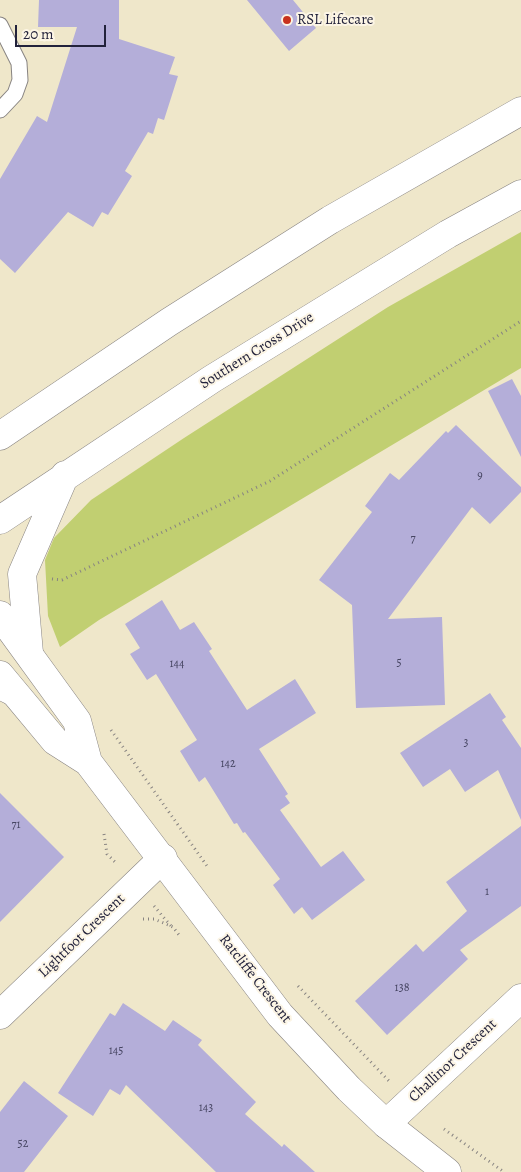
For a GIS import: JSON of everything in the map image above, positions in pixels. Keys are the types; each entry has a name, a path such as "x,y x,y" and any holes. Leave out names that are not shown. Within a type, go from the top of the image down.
{"main road":[{"path":"0,436 169,322 330,220 521,111"},
{"name":"Southern Cross Drive","path":"0,520 229,368 448,234 521,194"},
{"path":"0,442 23,420"},
{"path":"29,653 22,574 66,475"},
{"name":"Ratcliffe Crescent","path":"0,615 76,721 88,762"},
{"name":"Ratcliffe Crescent","path":"4,683 55,741 88,762 163,858 280,1015 349,1089 386,1124 447,1172"},
{"name":"Lightfoot Crescent","path":"0,1015 163,858"},
{"name":"Challinor Crescent","path":"386,1124 521,998"}],"lane":[{"path":"0,25 19,63 20,80 15,94 0,110"}],"path":[{"path":"62,580 270,481 521,321"},
{"path":"108,725 210,871"},
{"path":"138,919 154,919 173,927 184,941"},
{"path":"292,980 382,1074"},
{"path":"440,1126 504,1172"}],"green space":[{"path":"521,232 521,368 99,620 60,647 48,616 45,560 54,538 91,500 388,307"}],"building":[{"path":"39,0 119,0 119,39 175,57 169,74 178,76 164,120 158,118 153,134 148,132 125,171 132,176 108,215 102,212 93,227 68,212 15,273 0,259 0,179 37,116 47,122 77,27 38,27"},
{"name":"RSL Lifecare","path":"247,0 293,0 316,28 289,51"},
{"path":"512,379 521,396 521,457 488,391"},
{"path":"456,425 521,487 521,492 490,524 472,507 388,619 442,617 445,705 356,708 352,605 319,580 372,512 365,506 390,473 399,480 446,431 448,433"},
{"path":"162,600 180,630 194,622 212,649 209,651 247,710 295,679 316,713 259,749 288,794 285,796 290,803 280,810 321,867 343,851 365,880 312,920 302,907 294,914 273,885 280,879 245,832 243,833 237,823 234,824 205,777 199,782 180,751 197,740 156,674 147,680 130,654 140,648 125,624"},
{"path":"490,693 506,717 502,720 521,748 521,820 498,770 465,792 450,769 423,787 400,753"},
{"path":"0,793 64,857 0,922"},
{"path":"521,826 521,906 460,950 468,959 387,1035 355,1001 416,944 423,952 467,911 446,882"},
{"path":"123,1003 165,1031 173,1020 202,1040 198,1045 256,1102 245,1114 282,1147 284,1144 315,1172 216,1172 126,1085 120,1095 110,1089 93,1116 58,1093 110,1013 115,1016"},
{"path":"24,1081 68,1116 24,1172 0,1172 0,1112"}],"place":[{"name":"RSL Lifecare","path":"287,20"}]}
